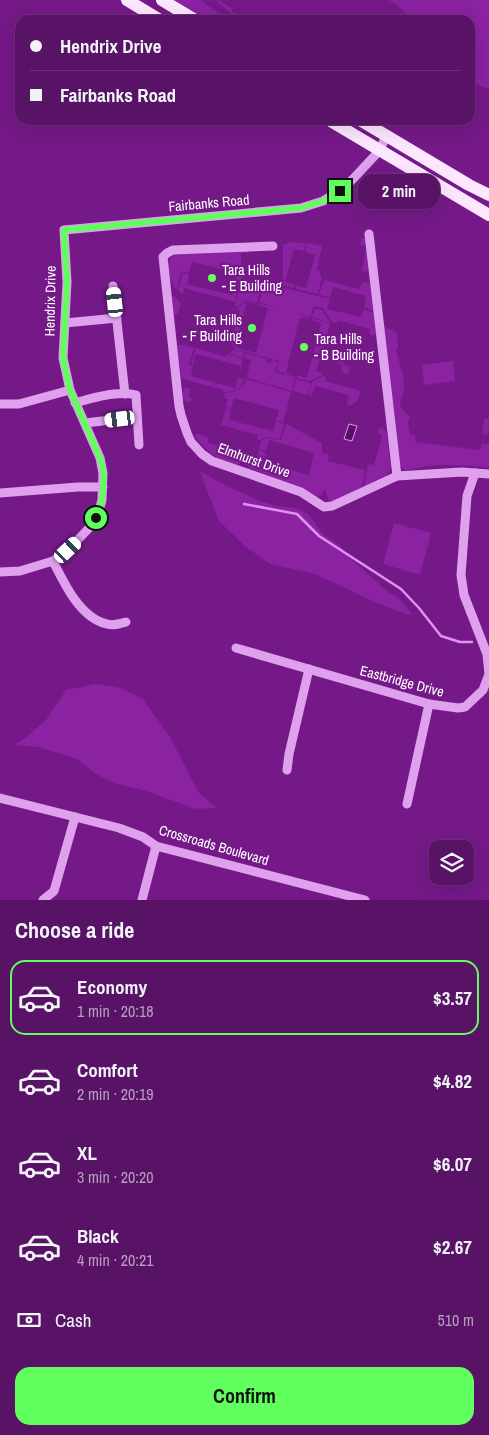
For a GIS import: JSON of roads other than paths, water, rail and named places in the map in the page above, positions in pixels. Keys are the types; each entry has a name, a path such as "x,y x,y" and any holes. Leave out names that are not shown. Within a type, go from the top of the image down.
{"main road":[{"path":"127,0 152,15"},
{"path":"162,0 187,15"},
{"path":"338,125 489,215"},
{"path":"368,125 489,195"},
{"path":"469,185 489,186"}],"street":[{"name":"Fairbanks Road","path":"64,230 301,208 323,201 340,191 380,150 386,136"},
{"name":"Hendrix Drive","path":"0,572 20,571 53,561 68,550 92,525 102,500 104,473 100,458 75,404 63,358 67,282 64,230"},
{"path":"369,234 397,476"},
{"name":"Elmhurst Drive","path":"273,246 173,250 163,257 179,406 187,433 202,454 212,461 301,492 324,507 332,506 397,476 462,472 489,474"},
{"path":"113,286 125,394"},
{"path":"65,323 116,318"},
{"path":"0,404 19,404 70,390"},
{"path":"75,404 95,396 136,395 139,445"},
{"path":"84,424 137,417"},
{"name":"Eastbridge Drive","path":"236,648 429,704 458,708 465,707 483,690 489,674 487,654 464,595 461,575 467,496 475,473"},
{"path":"0,493 103,487"},
{"path":"53,561 72,596 89,614 106,624 114,625 126,622"},
{"path":"287,770 309,669"},
{"path":"407,804 429,704"},
{"name":"Crossroads Boulevard","path":"0,798 119,828 143,837 156,846 365,900"},
{"path":"43,900 54,891 75,817"},
{"path":"145,899 156,846"}],"waterway":[{"path":"244,504 297,514 319,536 401,589 441,636 460,642 472,642"}],"place":[{"name":"Tara Hills - E Building","path":"212,278"},
{"name":"Tara Hills - F Building","path":"252,328"},
{"name":"Tara Hills - B Building","path":"304,347"}]}
